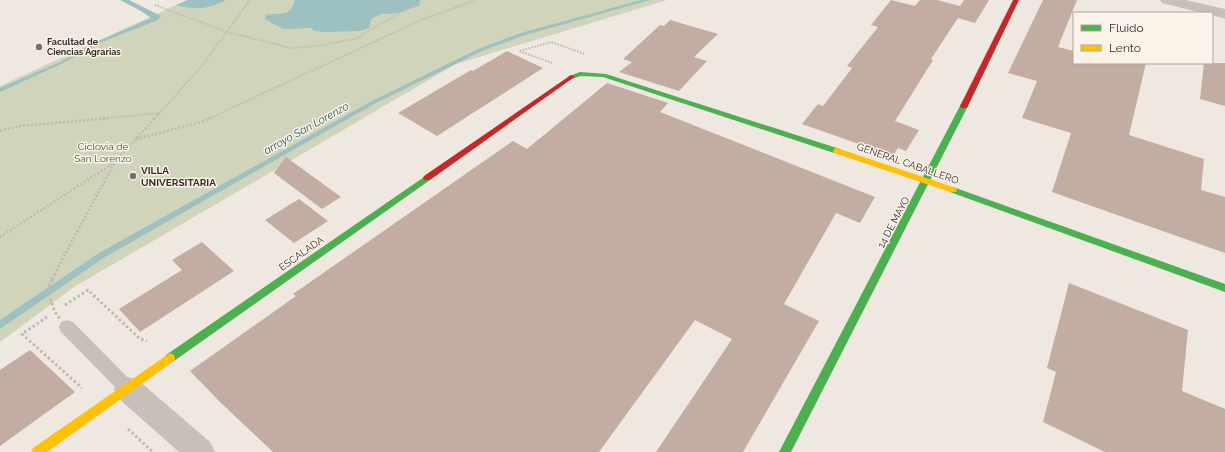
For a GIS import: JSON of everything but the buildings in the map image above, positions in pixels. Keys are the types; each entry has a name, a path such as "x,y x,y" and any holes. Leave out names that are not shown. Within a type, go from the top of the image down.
{"street":[{"name":"14 DE MAYO","path":"785,452 927,180 1016,0"},
{"path":"1167,0 1225,14"},
{"name":"GENERAL CABALLERO","path":"580,74 604,75 927,180 1225,288"},
{"name":"ESCALADA","path":"37,452 562,82 568,78 580,74"},
{"path":"128,389 200,452"}],"lane":[{"path":"64,323 128,389"}],"path":[{"path":"64,323 55,312 47,290 64,254 115,162 201,66 250,0"},
{"path":"155,5 227,32 290,48 316,46 355,39 422,0"},
{"path":"136,139 201,122 421,20 476,0"},
{"path":"557,66 519,51 551,42 588,55"},
{"path":"0,131 20,126 160,113"},
{"path":"0,237 115,162"},
{"path":"62,307 88,290 140,339 153,343"},
{"path":"55,312 22,334 85,391"}],"green space":[{"name":"Ciclovia de San Lorenzo","path":"187,0 667,0 456,64 74,287 0,342 0,86"}],"water":[{"path":"120,0 129,0 161,16 158,20 102,42 61,64 0,92 0,88 60,62 96,42 151,18"},
{"path":"188,0 226,0 213,6 201,8 190,8 176,5"},
{"path":"295,0 419,0 420,5 405,11 391,14 381,14 371,19 369,28 359,31 326,32 315,31 311,28 283,29 265,19 266,15 287,12 293,6"}],"waterway":[{"name":"arroyo San Lorenzo","path":"0,325 102,255 372,103 480,50 523,34 647,0"}],"traffic: fast":[{"path":"571,77 580,74 604,75 837,151"},
{"path":"785,452 964,106"},
{"path":"170,358 427,178"},
{"path":"953,190 1225,288"}],"traffic: slow":[{"path":"837,151 953,190"},
{"path":"37,452 170,358"}],"traffic: jam":[{"path":"964,106 1016,0"},
{"path":"427,178 571,77"}],"place":[{"name":"Facultad de Ciencias Agrarias","path":"39,47"},
{"name":"VILLA UNIVERSITARIA","path":"133,176"}]}
